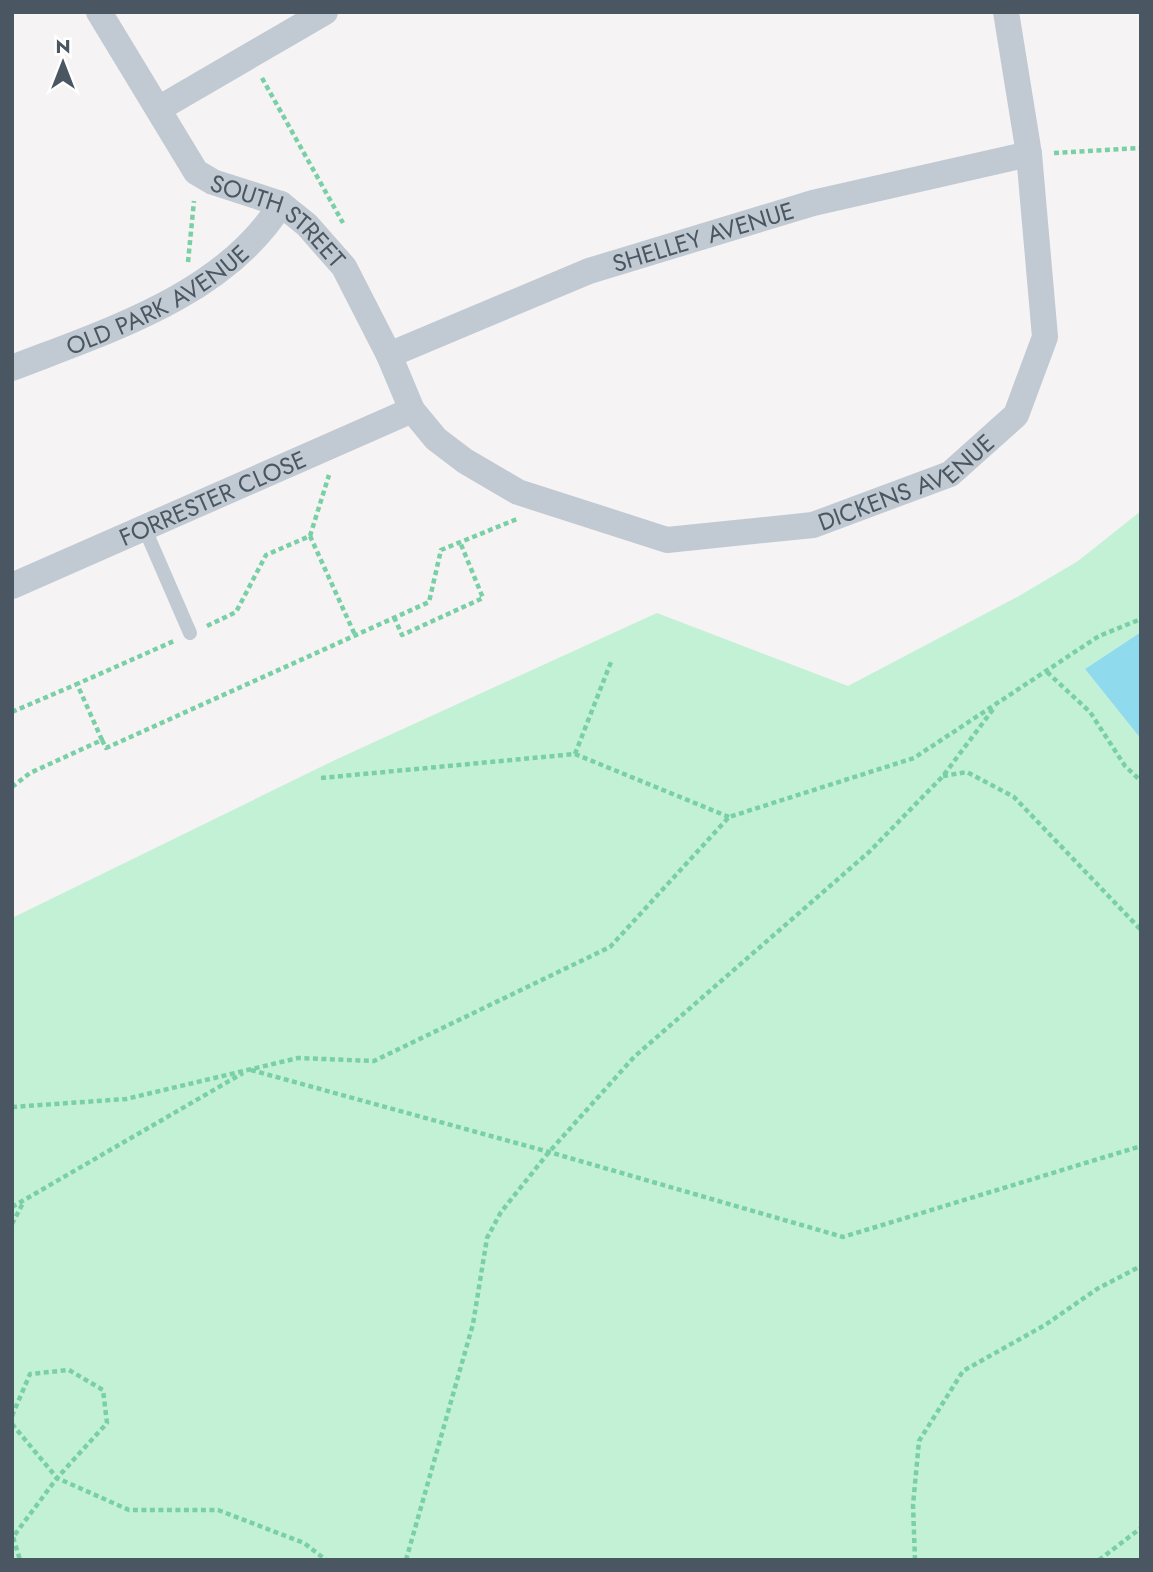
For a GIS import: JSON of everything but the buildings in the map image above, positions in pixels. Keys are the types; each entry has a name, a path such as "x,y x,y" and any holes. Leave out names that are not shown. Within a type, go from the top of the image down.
{"street":[{"name":"SOUTH STREET","path":"99,12 160,108 196,172 213,182 281,204 307,225 344,267 412,410"},
{"path":"160,108 325,12"},
{"name":"DICKENS AVENUE","path":"412,410 436,439 465,461 518,492 667,540 813,525 950,474 1016,415 1045,337 1029,154 1006,12"},
{"name":"SHELLEY AVENUE","path":"388,355 589,271 813,202 1029,154"},
{"name":"OLD PARK AVENUE","path":"12,368 142,314 186,292 236,257 264,230 281,204"},
{"name":"FORRESTER CLOSE","path":"12,586 412,410"}],"lane":[{"path":"144,527 190,633"}],"path":[{"path":"250,55 345,228"},
{"path":"1029,154 1141,148"},
{"path":"186,292 196,172"},
{"path":"340,442 310,536 355,635"},
{"path":"77,684 106,748 429,602 441,550 555,504"},
{"path":"12,712 236,612 266,555 310,536"},
{"path":"394,617 402,635 483,598 460,542"},
{"path":"12,1107 126,1099 298,1058 374,1061 610,947 729,817 914,758 1099,636 1141,619"},
{"path":"575,754 611,662"},
{"path":"1047,672 1090,712 1125,766 1141,781"},
{"path":"406,1560 473,1324 487,1238 501,1212 549,1152 634,1057 869,852 943,776 997,705"},
{"path":"12,787 30,773 102,740"},
{"path":"320,778 575,754 729,817"},
{"path":"943,776 967,772 1014,797 1141,930"},
{"path":"12,1207 250,1070 844,1237 1141,1146"},
{"path":"12,1224 23,1203"},
{"path":"915,1560 913,1505 919,1441 963,1371 1045,1325 1097,1289 1141,1266"},
{"path":"12,1416 30,1374 69,1370 103,1390 107,1423 57,1478 13,1538 20,1560"},
{"path":"12,1424 57,1478 129,1510 218,1510 304,1543 326,1560"},
{"path":"1099,1560 1141,1528"}],"green space":[{"path":"1141,511 1141,632 1085,669 1141,739 1141,1560 12,1560 12,918 335,760 657,613 848,686 1019,596 1078,561"}],"water":[{"path":"1141,632 1141,739 1085,669"}]}
